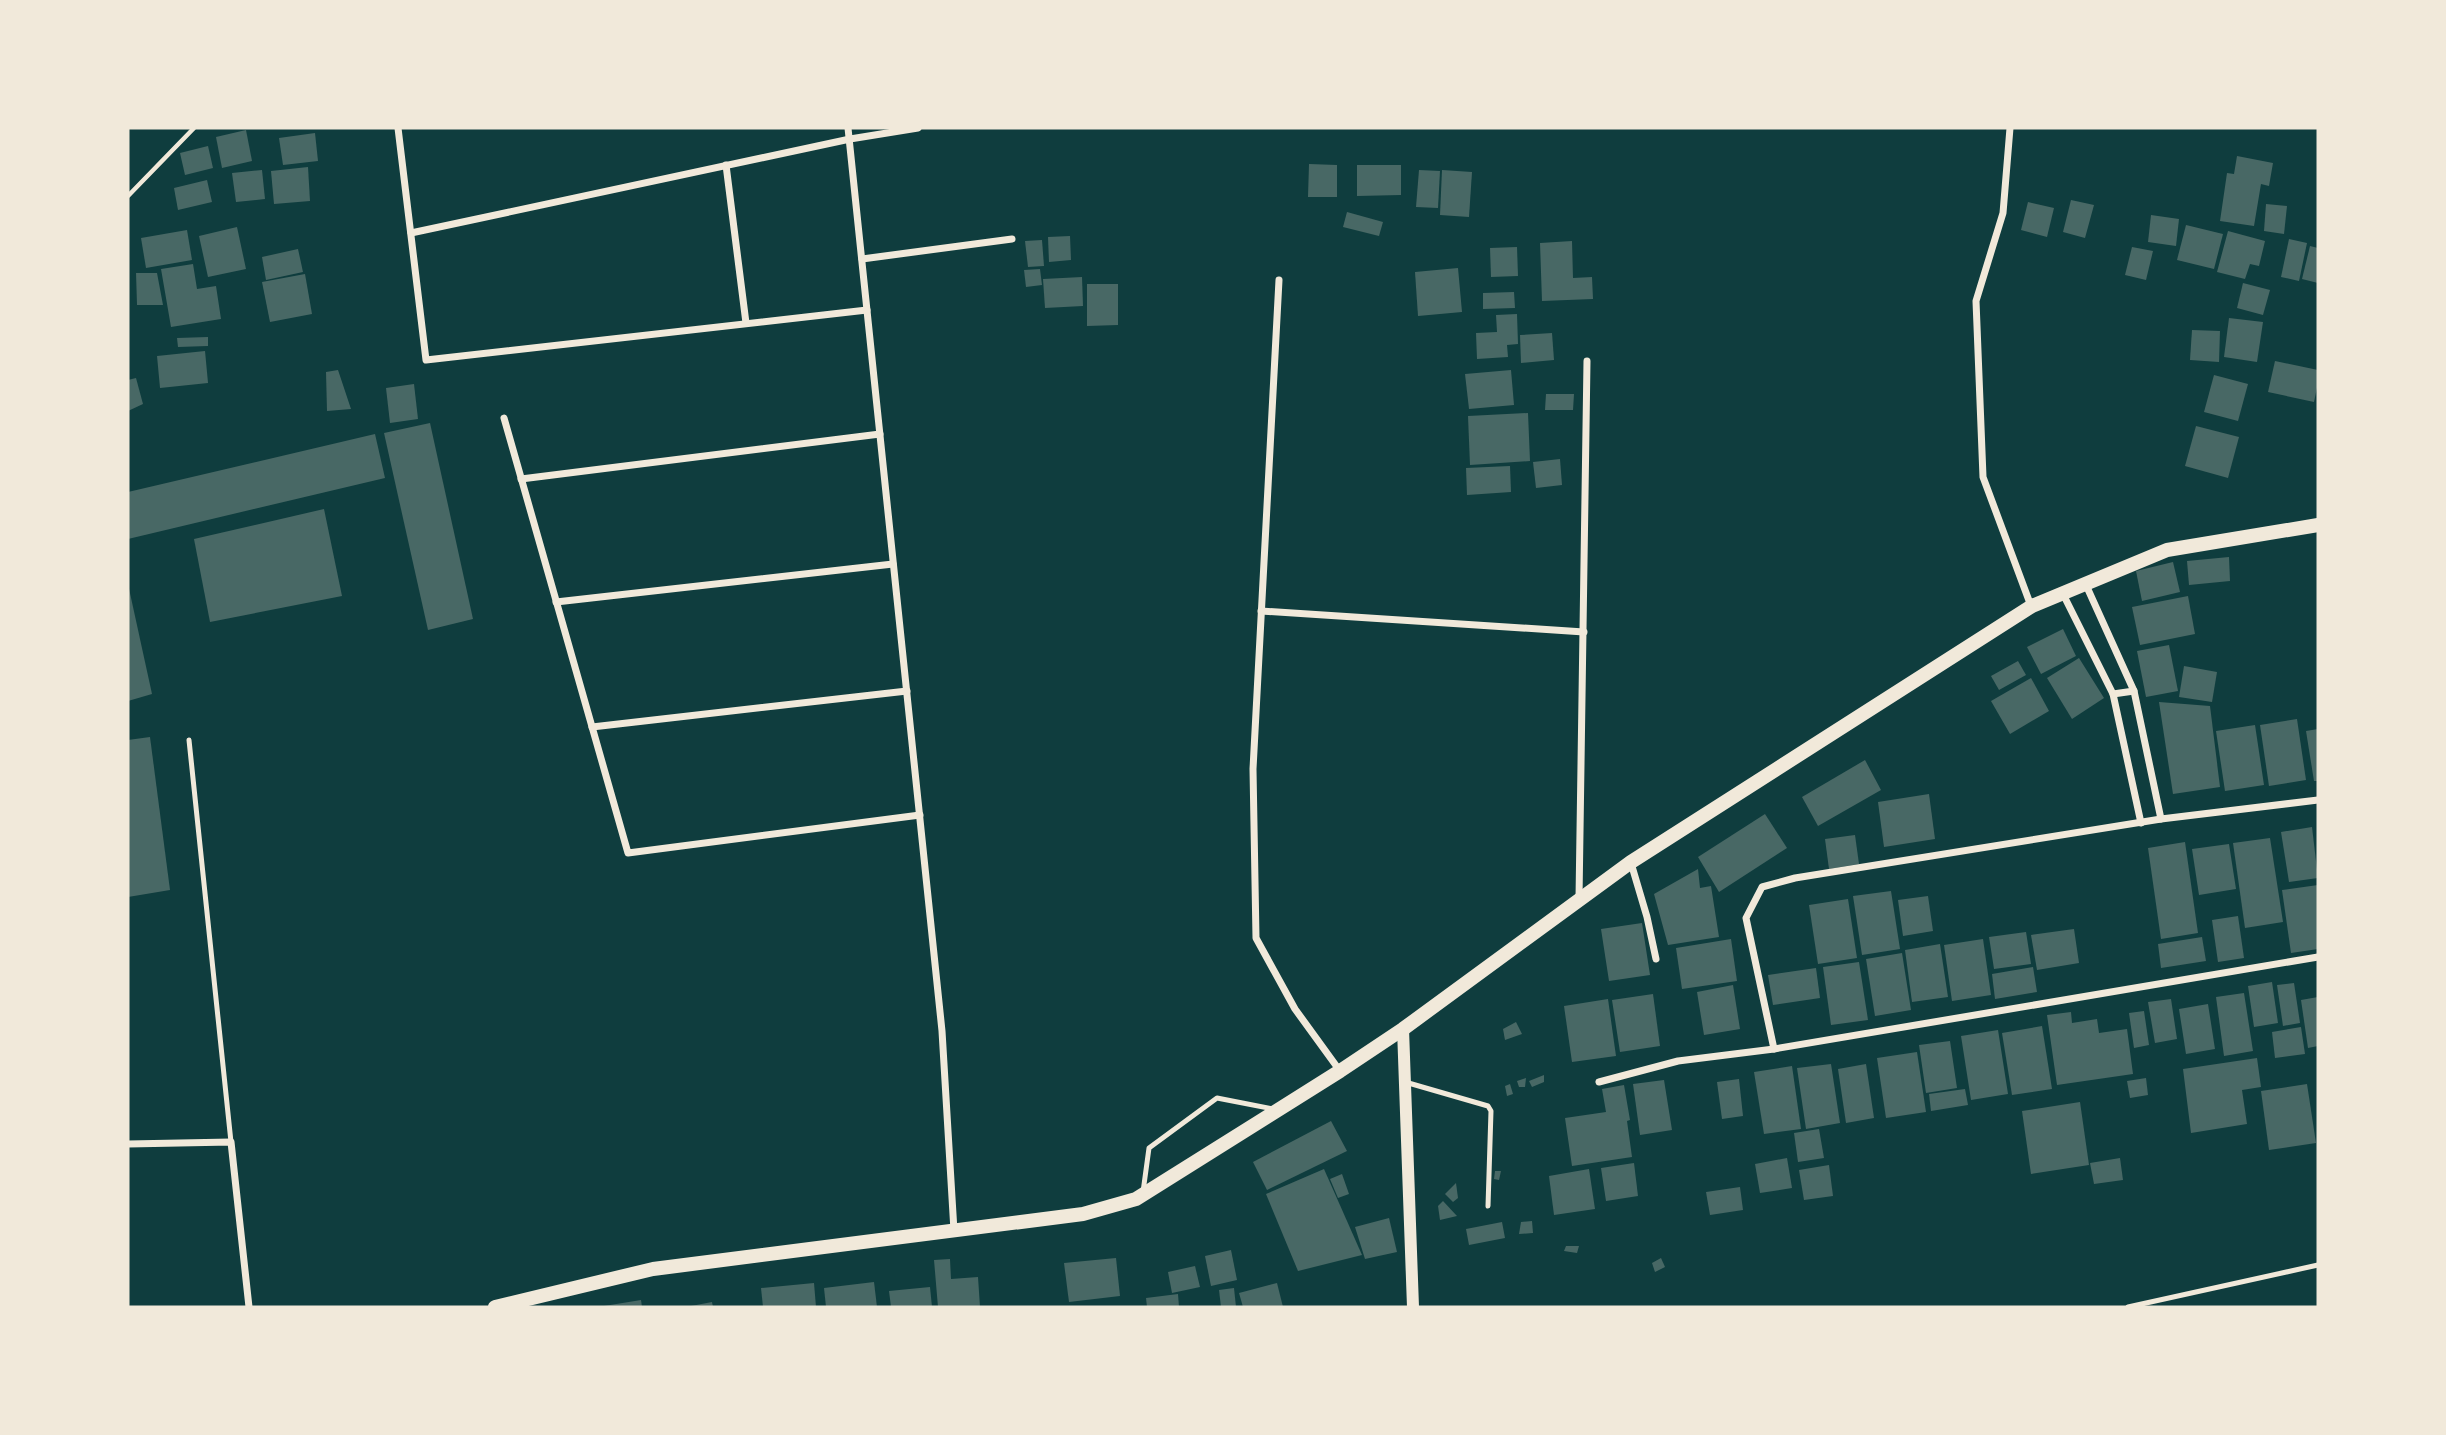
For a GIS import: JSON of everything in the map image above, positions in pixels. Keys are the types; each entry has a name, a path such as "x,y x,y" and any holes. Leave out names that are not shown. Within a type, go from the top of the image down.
{"main road":[{"path":"495,1307 653,1269 1083,1214 1143,1195 1404,1029 1631,862 2032,606 2168,550 2318,525"}],"street":[{"path":"398,128 426,360 867,310"},
{"path":"848,128 942,1031 954,1231"},
{"path":"411,233 849,139 918,128"},
{"path":"2010,128 2003,213 1976,301 1983,477 2032,606"},
{"path":"726,165 746,323"},
{"path":"862,259 1012,239"},
{"path":"1279,280 1253,769 1256,938 1295,1009 1340,1071"},
{"path":"1579,900 1587,361"},
{"path":"504,418 628,853 920,815"},
{"path":"521,479 880,434"},
{"path":"556,602 893,564"},
{"path":"2086,585 2134,691 2161,820"},
{"path":"2063,594 2113,694 2141,823"},
{"path":"1261,611 1584,632"},
{"path":"592,727 907,691"},
{"path":"2113,694 2134,691"},
{"path":"1774,1049 1746,918 1762,887 1795,878 2141,823 2318,800"},
{"path":"1631,862 1656,959"},
{"path":"1599,1082 1678,1061 1774,1049 2318,957"},
{"path":"1404,1029 1413,1307"},
{"path":"128,1144 231,1142 250,1307"}],"lane":[{"path":"188,740 231,1142"},
{"path":"1405,1082 1488,1106 1491,1111 1488,1206"},
{"path":"1143,1195 1149,1148 1217,1098 1276,1110"},
{"path":"2128,1307 2318,1265"}],"path":[{"path":"128,196 194,128"}],"building":[{"path":"246,130 252,161 222,168 216,137"},
{"path":"315,133 318,161 283,165 279,138"},
{"path":"208,146 213,168 185,175 180,153"},
{"path":"2237,156 2273,163 2269,186 2261,184 2254,226 2220,221 2227,173 2234,174"},
{"path":"1309,164 1337,165 1337,197 1308,197"},
{"path":"1357,165 1401,165 1401,195 1357,196"},
{"path":"308,167 310,201 274,204 271,171"},
{"path":"262,170 265,199 236,202 232,173"},
{"path":"1419,170 1440,171 1438,208 1416,207"},
{"path":"1442,170 1472,172 1469,217 1440,215"},
{"path":"207,180 212,202 178,210 174,188"},
{"path":"2071,200 2094,205 2085,238 2063,232"},
{"path":"2028,202 2054,208 2047,237 2021,230"},
{"path":"2266,204 2287,206 2284,234 2264,231"},
{"path":"1347,212 1383,222 1379,236 1343,227"},
{"path":"2151,215 2179,219 2176,246 2148,242"},
{"path":"2186,225 2223,234 2214,269 2177,260"},
{"path":"237,227 246,269 208,277 199,236"},
{"path":"187,230 192,260 146,268 141,238"},
{"path":"2228,231 2265,241 2259,266 2250,264 2245,279 2217,272"},
{"path":"1070,236 1071,260 1049,262 1048,237"},
{"path":"2289,239 2307,243 2299,281 2281,277"},
{"path":"1042,240 1044,266 1028,267 1025,241"},
{"path":"1572,241 1573,278 1592,277 1593,299 1542,301 1540,243"},
{"path":"2310,246 2318,248 2318,283 2302,279"},
{"path":"1517,247 1518,276 1491,277 1490,248"},
{"path":"2132,247 2153,251 2146,280 2125,275"},
{"path":"298,249 303,272 266,280 262,257"},
{"path":"193,264 197,289 216,286 221,319 171,327 161,269"},
{"path":"1458,268 1462,312 1418,316 1415,272"},
{"path":"1040,269 1042,285 1026,287 1024,270"},
{"path":"136,273 157,273 163,305 137,305"},
{"path":"305,274 312,314 270,322 262,282"},
{"path":"1082,277 1083,306 1045,308 1043,279"},
{"path":"2243,283 2270,290 2263,315 2237,308"},
{"path":"1087,284 1118,284 1118,325 1087,326"},
{"path":"1514,292 1515,308 1483,309 1483,293"},
{"path":"1517,314 1518,344 1507,345 1508,357 1477,359 1476,333 1497,332 1496,315"},
{"path":"2229,318 2263,322 2257,362 2224,357"},
{"path":"2192,330 2220,331 2219,362 2190,360"},
{"path":"1552,333 1554,360 1521,363 1520,335"},
{"path":"208,337 208,346 178,347 177,338"},
{"path":"205,351 208,383 160,388 157,356"},
{"path":"2275,361 2318,370 2314,402 2268,392"},
{"path":"338,370 351,409 327,411 326,372"},
{"path":"1511,370 1514,405 1469,409 1465,374"},
{"path":"2214,375 2248,384 2238,421 2204,412"},
{"path":"136,378 143,404 128,411 128,380"},
{"path":"414,384 418,419 390,423 386,388"},
{"path":"1546,394 1574,394 1573,410 1545,410"},
{"path":"1528,413 1530,461 1470,465 1468,416"},
{"path":"430,423 473,619 428,630 384,433"},
{"path":"2196,426 2239,437 2228,478 2185,466"},
{"path":"375,434 385,478 128,539 128,492"},
{"path":"1560,459 1562,485 1536,488 1533,462"},
{"path":"1510,466 1511,492 1467,495 1466,468"},
{"path":"324,509 342,596 210,622 194,539"},
{"path":"2229,557 2230,581 2189,585 2187,561"},
{"path":"2173,562 2180,592 2142,601 2136,571"},
{"path":"128,584 152,694 128,701"},
{"path":"2188,596 2195,634 2140,645 2132,607"},
{"path":"2063,629 2076,656 2041,674 2027,647"},
{"path":"2169,645 2178,691 2146,697 2137,651"},
{"path":"2079,658 2104,698 2072,719 2047,678"},
{"path":"2018,661 2026,675 1999,690 1991,676"},
{"path":"2184,666 2217,672 2212,702 2179,697"},
{"path":"2031,678 2049,711 2010,734 1991,701"},
{"path":"2159,702 2210,706 2220,787 2173,794"},
{"path":"2297,719 2306,780 2269,786 2260,725"},
{"path":"2255,725 2264,785 2225,791 2216,731"},
{"path":"2318,729 2318,781 2314,781 2306,731"},
{"path":"150,737 170,890 128,897 128,740"},
{"path":"1865,760 1881,790 1818,826 1802,797"},
{"path":"1929,794 1935,839 1884,847 1878,802"},
{"path":"1765,814 1787,848 1719,892 1698,857"},
{"path":"2312,827 2318,878 2289,882 2281,832"},
{"path":"1855,835 1859,864 1829,869 1825,839"},
{"path":"2270,838 2283,922 2245,928 2233,843"},
{"path":"2185,842 2198,933 2161,939 2148,848"},
{"path":"2229,844 2236,889 2199,895 2192,849"},
{"path":"1698,869 1700,888 1711,886 1719,937 1668,945 1654,894"},
{"path":"2318,885 2318,949 2291,953 2282,890"},
{"path":"1891,891 1900,949 1862,955 1853,896"},
{"path":"1928,896 1933,931 1903,936 1898,900"},
{"path":"1848,899 1857,958 1818,964 1809,905"},
{"path":"2238,916 2244,958 2218,962 2212,920"},
{"path":"1642,923 1650,975 1609,981 1601,929"},
{"path":"2074,929 2079,963 2037,970 2031,935"},
{"path":"2026,932 2031,964 1994,969 1989,937"},
{"path":"2202,937 2206,961 2161,968 2158,944"},
{"path":"1731,939 1737,981 1682,989 1676,948"},
{"path":"1983,939 1991,995 1952,1001 1944,945"},
{"path":"1940,944 1948,997 1912,1002 1905,950"},
{"path":"1902,953 1911,1010 1875,1016 1866,959"},
{"path":"1859,962 1868,1020 1831,1025 1823,967"},
{"path":"2033,967 2037,992 1995,999 1992,974"},
{"path":"1816,968 1820,998 1773,1005 1768,975"},
{"path":"2272,982 2278,1023 2254,1027 2248,986"},
{"path":"2294,983 2300,1023 2283,1026 2277,985"},
{"path":"1733,985 1740,1029 1704,1035 1697,992"},
{"path":"2244,993 2253,1051 2224,1056 2216,997"},
{"path":"1653,994 1660,1046 1620,1052 1612,1000"},
{"path":"2318,997 2318,1046 2308,1048 2301,1000"},
{"path":"1608,999 1616,1056 1572,1062 1564,1006"},
{"path":"2171,999 2177,1039 2155,1043 2148,1002"},
{"path":"2208,1004 2215,1049 2186,1054 2179,1009"},
{"path":"2144,1011 2149,1045 2134,1048 2129,1013"},
{"path":"2071,1012 2072,1023 2097,1019 2099,1033 2127,1029 2133,1074 2057,1085 2047,1015"},
{"path":"1516,1022 1522,1034 1505,1040 1503,1029"},
{"path":"2042,1026 2052,1089 2012,1095 2002,1033"},
{"path":"2301,1027 2305,1054 2275,1058 2272,1032"},
{"path":"1998,1030 2008,1094 1971,1100 1961,1036"},
{"path":"1950,1041 1957,1088 1926,1093 1919,1045"},
{"path":"1917,1052 1926,1112 1886,1118 1877,1058"},
{"path":"2257,1058 2261,1087 2242,1090 2247,1124 2191,1133 2183,1069"},
{"path":"1831,1064 1840,1123 1806,1129 1797,1068"},
{"path":"1866,1064 1874,1118 1846,1123 1838,1069"},
{"path":"1792,1066 1801,1129 1764,1134 1754,1072"},
{"path":"1544,1075 1544,1082 1532,1087 1529,1081"},
{"path":"1526,1078 1525,1087 1519,1087 1517,1081"},
{"path":"2146,1078 2148,1095 2130,1098 2127,1081"},
{"path":"1739,1079 1743,1116 1722,1119 1717,1082"},
{"path":"1664,1080 1672,1130 1640,1135 1633,1084"},
{"path":"1510,1084 1513,1094 1507,1096 1505,1086"},
{"path":"2307,1084 2316,1143 2269,1150 2261,1091"},
{"path":"1624,1085 1632,1157 1572,1166 1565,1118 1606,1112 1602,1089"},
{"path":"1965,1089 1968,1105 1931,1111 1929,1094"},
{"path":"2080,1102 2089,1165 2031,1174 2022,1111"},
{"path":"1331,1121 1347,1151 1267,1190 1253,1162"},
{"path":"1819,1129 1824,1158 1798,1162 1794,1133"},
{"path":"1787,1158 1792,1188 1760,1193 1755,1164"},
{"path":"2120,1158 2123,1180 2094,1184 2090,1163"},
{"path":"1634,1163 1638,1196 1606,1201 1601,1168"},
{"path":"1829,1165 1833,1196 1804,1200 1799,1170"},
{"path":"1324,1169 1362,1255 1298,1271 1266,1194"},
{"path":"1589,1169 1595,1209 1554,1215 1549,1176"},
{"path":"1495,1171 1501,1171 1499,1180 1494,1179"},
{"path":"1342,1174 1349,1194 1338,1198 1330,1179"},
{"path":"1456,1183 1458,1198 1453,1202 1445,1194"},
{"path":"1740,1187 1743,1210 1710,1215 1706,1192"},
{"path":"1443,1201 1457,1216 1440,1220 1438,1206"},
{"path":"1389,1218 1397,1252 1365,1259 1355,1227"},
{"path":"1532,1221 1533,1233 1519,1234 1521,1222"},
{"path":"1502,1222 1505,1238 1469,1245 1466,1229"},
{"path":"1566,1246 1579,1246 1577,1253 1564,1251"},
{"path":"1231,1250 1237,1280 1211,1286 1205,1256"},
{"path":"1116,1258 1120,1296 1069,1302 1064,1263"},
{"path":"1661,1258 1665,1267 1655,1272 1652,1263"},
{"path":"950,1259 951,1279 978,1277 980,1307 938,1307 934,1260"},
{"path":"1195,1266 1200,1287 1172,1293 1168,1272"},
{"path":"874,1282 877,1307 826,1307 824,1288"},
{"path":"814,1283 816,1307 763,1307 761,1288"},
{"path":"1277,1283 1283,1307 1243,1307 1239,1293"},
{"path":"930,1287 932,1307 891,1307 889,1291"},
{"path":"1234,1288 1236,1307 1221,1307 1219,1290"},
{"path":"1178,1294 1179,1307 1147,1307 1146,1298"},
{"path":"641,1300 642,1307 604,1307 604,1306"},
{"path":"712,1302 713,1307 691,1306"}]}
